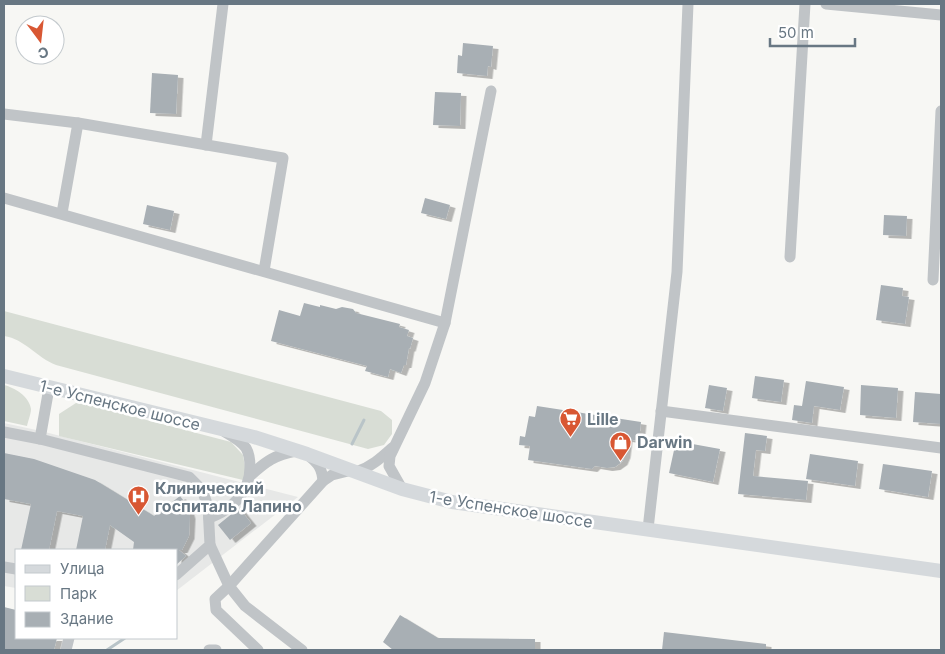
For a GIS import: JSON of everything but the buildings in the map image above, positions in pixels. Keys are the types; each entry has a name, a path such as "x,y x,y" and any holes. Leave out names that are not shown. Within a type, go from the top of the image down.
{"main road":[{"name":"1-е Успенское шоссе","path":"4,376 254,438 302,452 402,489 452,502 941,571"}],"street":[{"path":"206,145 223,4"},
{"path":"648,529 677,272 688,4"},
{"path":"790,257 805,4"},
{"path":"826,4 941,15"},
{"path":"402,489 389,466 390,456 425,383 446,323 490,91"},
{"path":"933,280 941,112"},
{"path":"4,114 78,123 283,158 264,271"},
{"path":"62,214 78,123"},
{"path":"4,198 446,323"},
{"path":"40,439 50,388"},
{"path":"661,411 941,448"},
{"path":"208,518 222,513 235,504 246,489 250,476 250,456 246,446 224,431"},
{"path":"4,432 40,439 189,477 202,490 208,506 210,545 229,586 245,606 302,650"},
{"path":"258,650 216,610 215,599 229,586 323,481 332,475 366,468 394,447"},
{"path":"250,476 264,462 280,454 302,452 318,463 322,470 323,481"},
{"path":"178,573 210,545"},
{"path":"210,650 216,650"}],"shaded area":[{"name":"Клинический госпиталь Лапино","path":"4,423 298,497 178,589 178,549 15,549 15,588 4,586"}],"green space":[{"path":"4,311 381,411 392,420 392,434 384,445 368,449 56,365 18,341 4,336"},
{"path":"4,385 17,390 30,404 31,413 27,426 4,421"},
{"path":"76,403 231,442 243,455 246,473 243,480 59,436 59,414"}],"waterway":[{"path":"352,444 364,420"},
{"path":"107,650 124,639"}],"place":[{"name":"Lille","path":"571,438"},
{"name":"Darwin","path":"621,461"},
{"name":"Клинический госпиталь Лапино","path":"139,516"}]}
